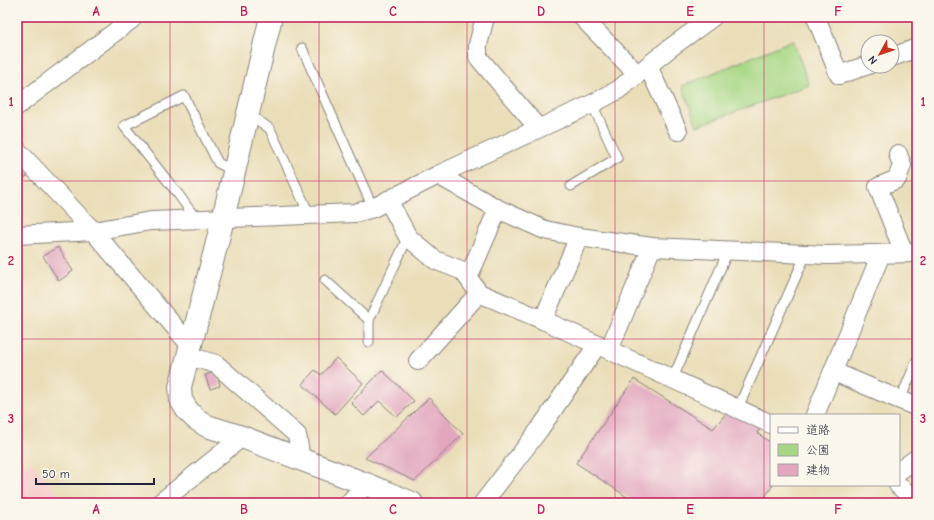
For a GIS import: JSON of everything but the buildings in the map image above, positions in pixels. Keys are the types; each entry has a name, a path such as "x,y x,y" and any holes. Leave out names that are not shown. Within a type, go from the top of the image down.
{"street":[{"path":"17,106 132,20 130,17"},
{"path":"271,17 249,114 180,387 182,400 186,410 207,426 242,437 301,459 412,503"},
{"path":"485,17 478,46 478,57 538,128"},
{"path":"582,17 643,70 678,131"},
{"path":"17,235 93,231 151,221 196,218 223,219 355,213 380,204 438,175 592,104 618,90 713,17"},
{"path":"816,17 839,75 860,68"},
{"path":"900,54 917,48"},
{"path":"17,150 93,231 189,350 216,364 297,435 301,459"},
{"path":"438,175 498,209 545,230 580,237 652,247 728,251 827,255 911,253 878,187 897,179 902,165 898,154"},
{"path":"380,204 408,237 435,260 463,271 479,293 673,378 770,424"},
{"path":"468,278 498,209"},
{"path":"543,320 580,237"},
{"path":"483,503 603,347 652,247"},
{"path":"815,414 834,372 881,254"},
{"path":"418,361 479,293"},
{"path":"834,372 917,407"},
{"path":"160,503 242,437"},
{"path":"900,469 917,458"},
{"path":"349,503 366,484"},
{"path":"899,486 917,502"}],"lane":[{"path":"302,48 380,204"},
{"path":"196,218 124,126 184,96 218,163 234,171"},
{"path":"571,186 616,158 592,104"},
{"path":"249,114 270,130 310,216"},
{"path":"369,342 369,320 408,237"},
{"path":"673,378 728,251"},
{"path":"738,408 806,254"},
{"path":"325,280 369,320"},
{"path":"900,400 917,360"}],"shaded area":[{"path":"30,461 67,503 17,503 17,474"}],"green space":[{"path":"793,40 809,85 697,126 682,86"}]}
